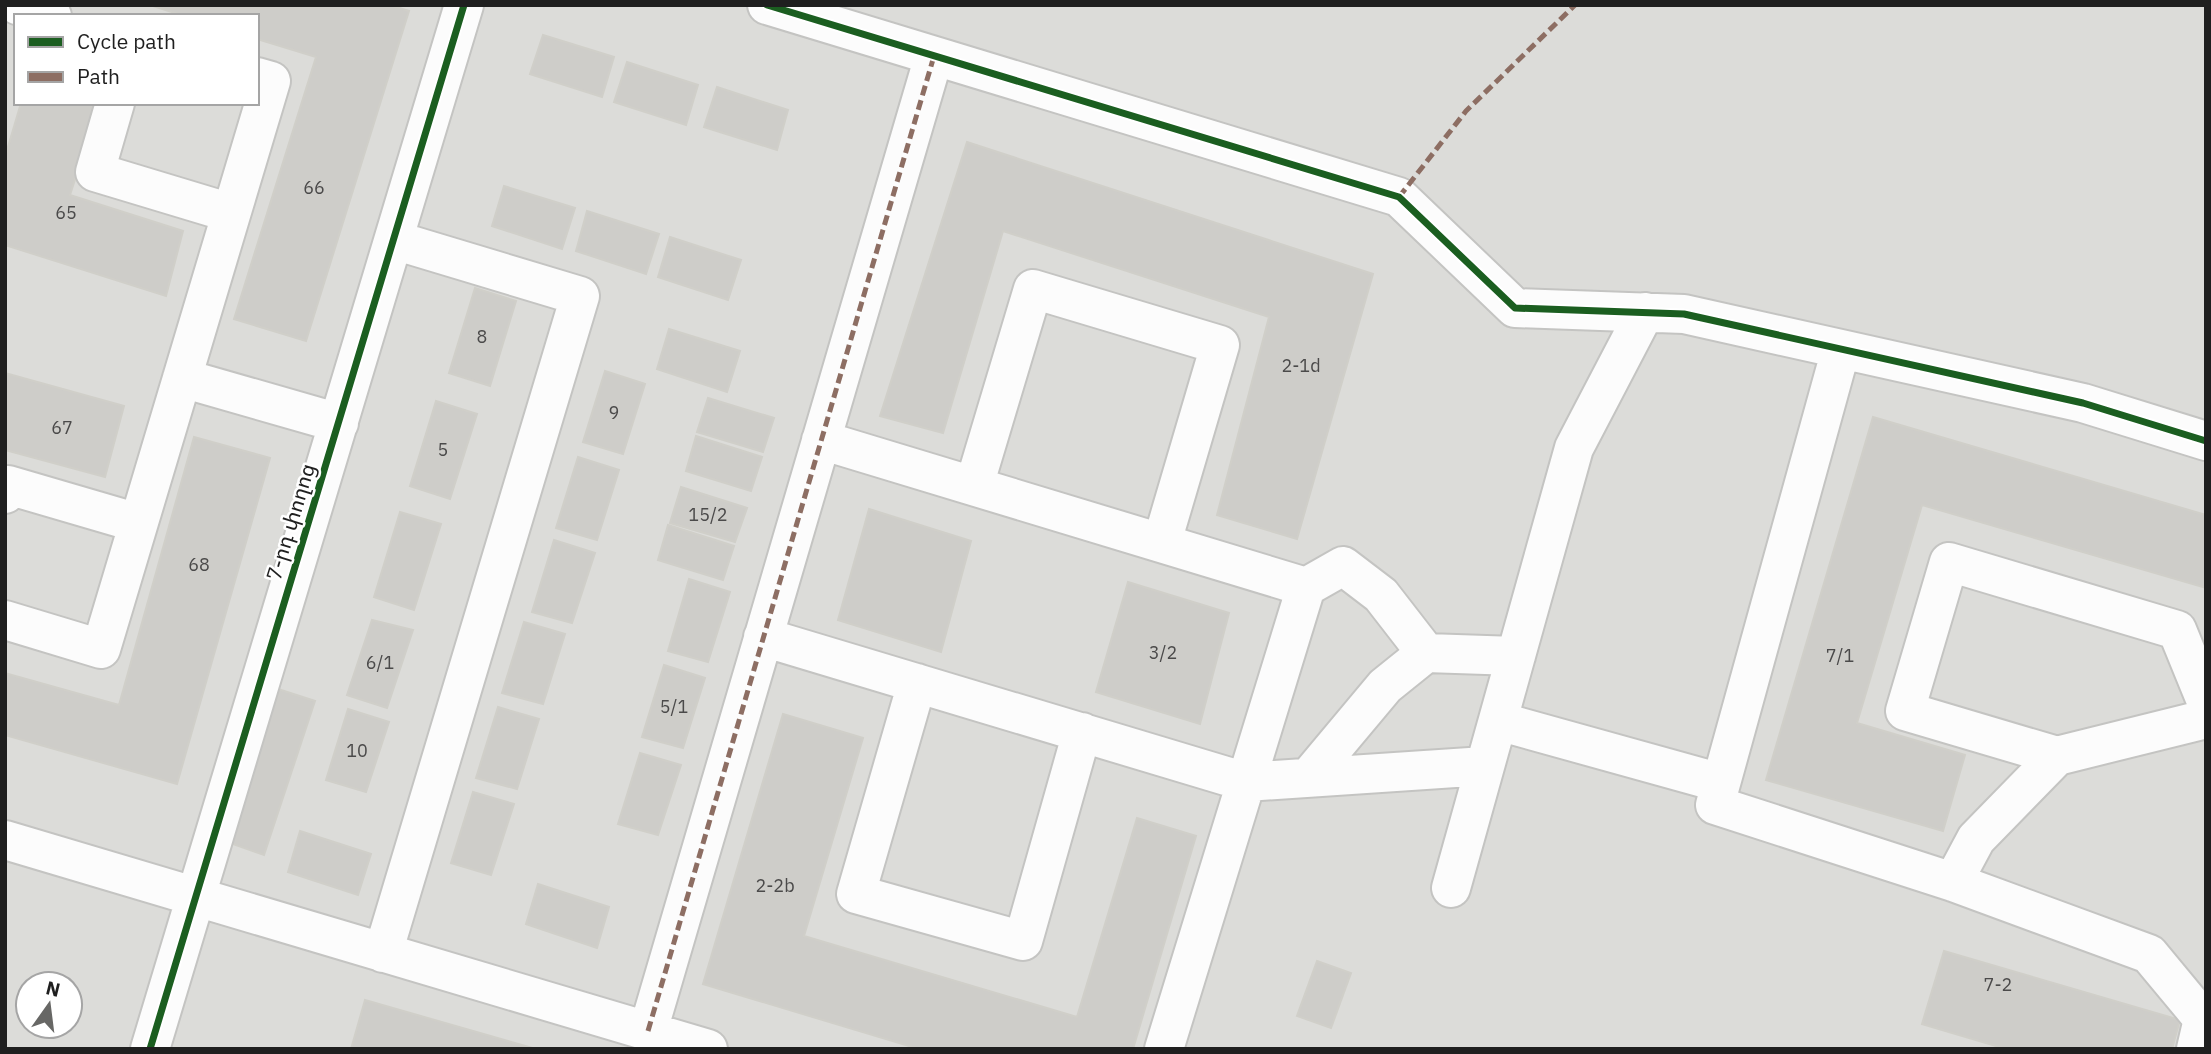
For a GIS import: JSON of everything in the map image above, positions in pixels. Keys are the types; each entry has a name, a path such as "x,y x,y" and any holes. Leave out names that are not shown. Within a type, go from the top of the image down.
{"street":[{"path":"16,5 45,14"},
{"name":"7-րդ փողոց","path":"150,1049 464,5"},
{"path":"767,5 1399,197 1515,308 1684,314 2083,403 2206,441"},
{"path":"648,1031 934,56"},
{"path":"5,620 101,649 271,81 259,78"},
{"path":"114,105 95,172 231,213"},
{"path":"383,953 580,296 394,240"},
{"path":"974,486 1033,289 1220,345 1162,542"},
{"path":"1451,888 1574,448 1645,312"},
{"path":"1841,349 1715,805 1953,882 2149,954 2203,1019 2196,1049"},
{"path":"182,378 339,423"},
{"path":"821,440 1306,587"},
{"path":"5,494 8,485 138,523"},
{"path":"2206,701 2177,630 1949,562 1905,711 2057,756 2206,719"},
{"path":"1164,1049 1306,587 1343,566 1381,595 1426,653"},
{"path":"763,637 1247,782 1485,766"},
{"path":"1308,778 1385,686 1426,653 1516,656"},
{"path":"917,683 856,894 1023,942 1082,732"},
{"path":"1498,721 1721,783"},
{"path":"1953,882 1976,839 2057,756"},
{"path":"5,840 708,1049"}],"shaded area":[{"path":"5,5 2206,5 2206,1049 5,1049"}],"building":[{"path":"150,5 390,5 409,11 306,341 234,319 316,57 259,40 259,14 178,14"},
{"path":"543,35 614,57 602,97 530,74"},
{"path":"627,62 698,85 686,125 614,102"},
{"path":"717,87 788,110 777,150 704,127"},
{"path":"20,105 99,105 70,195 183,231 166,296 5,245 5,157"},
{"path":"967,142 1373,274 1297,539 1217,515 1269,317 1003,231 943,433 880,416"},
{"path":"504,186 575,208 562,249 492,226"},
{"path":"587,211 659,234 646,274 576,251"},
{"path":"670,237 741,260 728,300 658,277"},
{"path":"475,288 516,301 490,386 449,373"},
{"path":"669,329 740,351 727,392 657,369"},
{"path":"605,371 645,384 623,454 583,442"},
{"path":"5,373 124,406 105,477 5,450"},
{"path":"708,398 774,418 763,452 697,432"},
{"path":"436,401 477,414 450,499 410,486"},
{"path":"1873,417 2206,515 2206,588 1922,505 1857,723 1965,755 1943,831 1766,780"},
{"path":"696,436 762,457 751,491 686,471"},
{"path":"194,437 270,458 177,784 5,735 5,673 119,705"},
{"path":"578,457 619,470 597,540 556,528"},
{"path":"681,487 747,508 735,542 670,523"},
{"path":"869,509 971,541 941,652 838,620"},
{"path":"400,512 441,524 414,610 374,597"},
{"path":"668,525 734,546 723,580 658,560"},
{"path":"554,540 595,553 572,623 532,612"},
{"path":"689,579 730,592 708,662 668,651"},
{"path":"1128,582 1229,613 1200,724 1096,692"},
{"path":"372,620 413,630 387,708 347,695"},
{"path":"524,622 565,634 543,704 502,693"},
{"path":"664,665 705,678 683,748 642,737"},
{"path":"278,689 315,701 264,855 227,842"},
{"path":"498,707 539,719 517,789 476,778"},
{"path":"348,709 389,722 366,792 326,780"},
{"path":"783,714 863,738 804,936 1077,1017 1137,818 1196,836 1133,1049 919,1049 703,984"},
{"path":"640,753 681,765 658,835 618,824"},
{"path":"473,792 514,804 491,875 451,863"},
{"path":"300,831 371,854 358,895 288,872"},
{"path":"538,884 609,907 597,948 526,924"},
{"path":"1944,951 2180,1020 2172,1049 2006,1049 1922,1024"},
{"path":"1317,961 1351,973 1331,1028 1297,1016"},
{"path":"365,1000 536,1049 351,1049"}],"marked path":[{"path":"1399,197 1466,111 1575,5"},
{"path":"648,1031 934,56"}],"cycle path":[{"path":"150,1049 464,5"},
{"path":"767,5 1399,197 1515,308 1684,314 2083,403 2206,441"}]}
